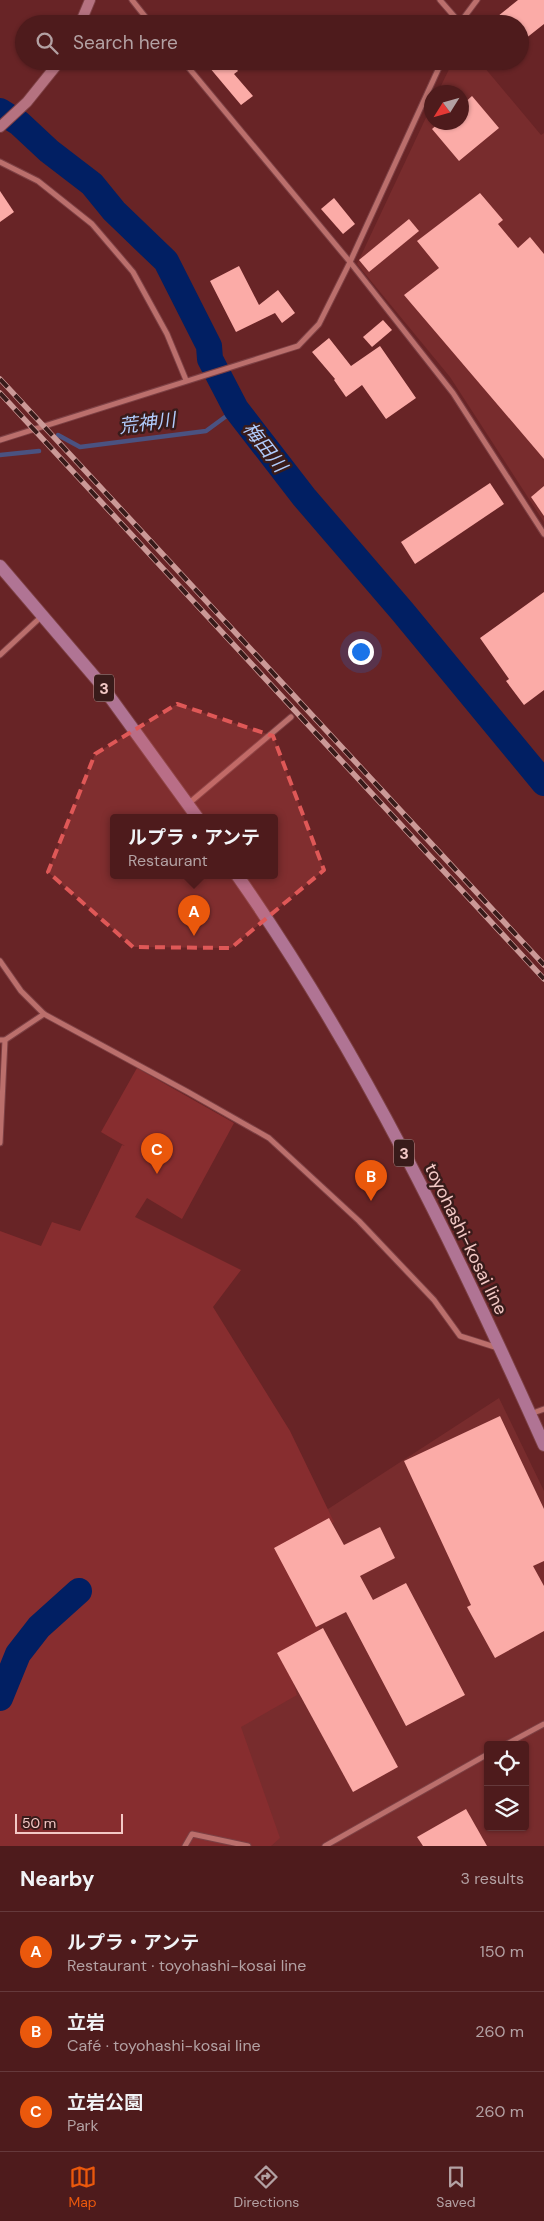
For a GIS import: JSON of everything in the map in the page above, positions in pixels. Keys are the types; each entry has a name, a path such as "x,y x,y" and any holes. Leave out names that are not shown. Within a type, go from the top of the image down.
{"main road":[{"path":"84,15 90,0"},
{"path":"0,127 27,102 53,70"},
{"name":"3","path":"0,566 99,682 195,814"},
{"name":"toyohashi-kosai line","path":"240,879 278,933 349,1052 425,1191 544,1445"}],"street":[{"path":"132,0 144,15"},
{"path":"440,0 452,15"},
{"path":"465,15 477,0"},
{"path":"190,70 350,262 453,393 544,534"},
{"path":"0,440 298,346 319,324 350,262 438,70"},
{"path":"0,162 38,181 92,224 116,252 133,272 163,326 186,380"},
{"path":"0,655 42,616"},
{"path":"188,804 291,717"},
{"path":"0,961 21,990 44,1014 269,1138 359,1221 434,1300 460,1336 499,1348"},
{"path":"0,1143 2,1040 44,1014"},
{"path":"530,1414 544,1409"},
{"path":"512,1741 544,1724"},
{"path":"325,1846 484,1756"},
{"path":"185,1846 192,1834 248,1846"}],"highlighted area":[{"path":"177,704 273,736 324,870 231,948 133,947 48,872 95,754"}],"shaded area":[{"path":"449,70 487,70 541,135 544,133 544,522 450,377 357,264 424,122 424,130 469,130 469,85 441,85"},
{"path":"137,1068 234,1123 182,1219 147,1198 135,1217 241,1270 213,1307 290,1431 334,1522 284,1554 320,1629 284,1652 297,1695 241,1727 280,1838 271,1846 0,1846 0,1231 41,1246 52,1222 80,1231 122,1145 125,1146 101,1132"},
{"path":"499,1398 544,1491 544,1846 239,1846 235,1715 268,1548"}],"building":[{"path":"518,0 544,0 544,24 529,36 529,15 499,15"},
{"path":"212,70 237,70 234,74 253,96 241,105"},
{"path":"472,96 499,128 459,161 433,130 469,130 469,99"},
{"path":"0,191 14,212 0,222"},
{"path":"480,193 503,220 498,224 518,248 530,237 544,254 544,459 404,295 439,268 417,241"},
{"path":"334,198 355,224 343,234 321,209"},
{"path":"409,219 419,231 369,272 359,260"},
{"path":"239,266 259,305 278,290 295,313 282,323 275,313 236,332 210,281"},
{"path":"383,320 392,330 372,347 363,337"},
{"path":"329,338 351,366 380,346 416,398 386,419 362,385 346,397 335,379 312,352"},
{"path":"490,483 504,504 415,564 401,542"},
{"path":"544,486 544,516 531,497"},
{"path":"544,592 544,690 524,705 506,681 509,679 480,638"},
{"path":"500,1416 544,1509 544,1561 533,1566 544,1586 544,1631 495,1658 467,1607 471,1605 404,1461"},
{"path":"329,1518 344,1545 380,1527 395,1558 360,1576 373,1600 406,1583 465,1695 406,1726 346,1612 316,1627 274,1548"},
{"path":"323,1628 398,1767 353,1792 277,1653"},
{"path":"466,1809 487,1846 423,1846 417,1837"}],"waterway":[{"name":"梅田川","path":"0,111 19,123 49,151 92,184 114,211 166,261 209,346 210,359 236,409 304,497 402,611 544,783"},
{"name":"荒神川","path":"58,435 80,447 206,431 236,409"},
{"name":"荒神川","path":"0,455 39,451"},
{"path":"0,1698 18,1654 39,1627 79,1591"}],"railway":[{"path":"0,379 544,965"},
{"path":"0,393 544,979"}],"place":[{"name":"ルプラ・アンテ","path":"194,936"},
{"name":"立岩公園","path":"157,1174"},
{"name":"立岩","path":"371,1201"}]}
